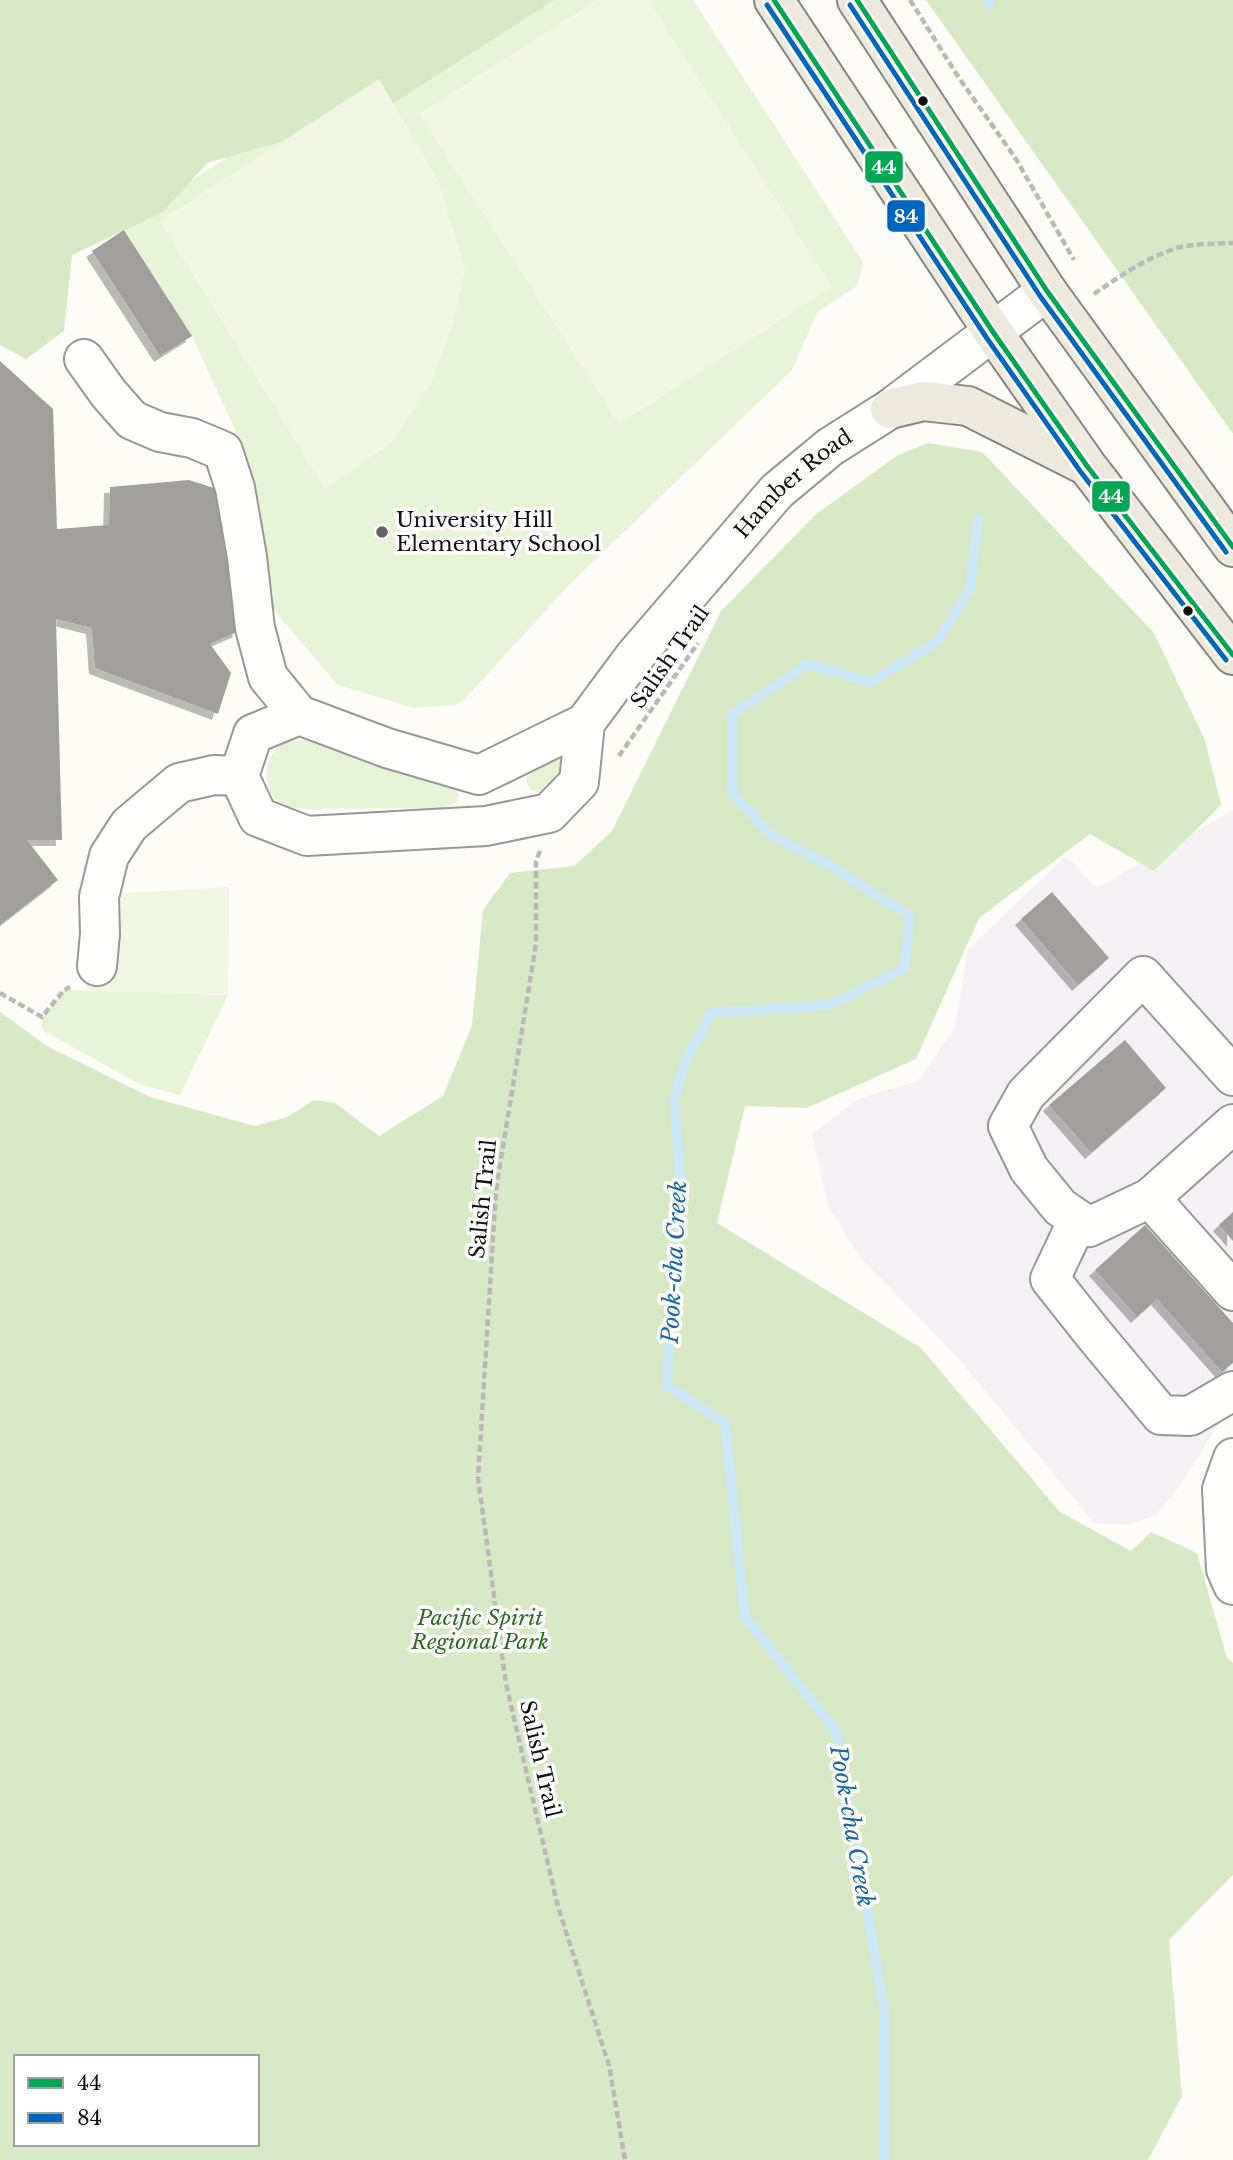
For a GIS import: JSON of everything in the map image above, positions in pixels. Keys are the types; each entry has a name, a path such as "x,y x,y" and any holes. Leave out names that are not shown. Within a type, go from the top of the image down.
{"main road":[{"path":"774,0 993,332 1087,466 1233,655"},
{"path":"857,0 1047,291 1233,547"},
{"path":"890,409 923,401 968,406 1087,466"}],"street":[{"name":"Hamber Road","path":"479,775 585,723 634,657 777,491 830,447 890,409 1047,291"},
{"path":"84,359 132,420 160,432 192,438 223,451 235,488 247,557 255,628 268,677 299,715 387,748 479,775 486,826"},
{"path":"299,715 253,734 239,776 258,817 307,836 486,826 549,813 579,782 585,723"},
{"path":"97,966 99,897 109,856 129,825 179,783 214,775 239,776"},
{"path":"1233,1076 1143,976 1026,1094 1008,1126 1029,1169 1060,1207 1089,1227 1150,1198 1233,1124"},
{"path":"1150,1198 1233,1291"},
{"path":"1078,1220 1050,1279 1161,1415 1191,1416 1233,1391"},
{"path":"1233,1458 1222,1489 1226,1569 1233,1585"}],"path":[{"path":"909,0 1016,159 1074,260"},
{"path":"1087,283 1094,294 1134,267 1177,248 1233,243"},
{"name":"Salish Trail","path":"612,767 703,636"},
{"name":"Salish Trail","path":"542,843 536,861 536,944 496,1190 478,1478 506,1684 558,1907 609,2065 625,2160"},
{"path":"0,993 42,1017 64,990 93,975 97,966"}],"shaded area":[{"path":"1233,810 1233,1405 1179,1487 1156,1515 1128,1525 1094,1523 957,1357 859,1256 828,1206 812,1134 858,1099 918,1081 955,1027 968,949 1066,856 1097,888"}],"green space":[{"path":"0,0 693,0 863,262 858,285 817,313 792,370 571,583 462,702 455,705 414,708 338,685 267,602 246,454 192,336 121,224 418,38"},
{"path":"0,0 554,0 377,114 207,163 163,212 72,255 64,331 26,359 0,345"},
{"path":"597,0 648,0 832,287 619,424 419,114"},
{"path":"926,0 1233,0 1233,434"},
{"path":"379,79 439,182 465,269 452,327 431,384 390,444 325,489 160,221"},
{"name":"Pacific Spirit Regional Park","path":"928,443 982,452 1154,633 1205,740 1221,805 1154,871 1090,834 979,918 916,1059 807,1108 745,1106 717,1223 921,1348 1060,1512 1131,1551 1151,1532 1197,1553 1227,1658 1233,1663 1233,1875 1169,1940 1182,2096 1148,2160 0,2160 0,1012 47,1046 150,1097 255,1126 287,1117 314,1100 335,1103 379,1136 443,1096 472,1025 483,910 510,873 574,866 612,831 721,611 815,515 898,455"},
{"path":"305,740 413,776 456,787 459,796 456,803 442,808 299,809 282,805 268,786 269,760 281,745"},
{"path":"564,755 566,763 550,790 541,793 531,790 526,775 533,766"},
{"path":"229,887 228,995 86,991 90,895"},
{"path":"64,990 228,995 180,1095 141,1085 42,1030 42,1017"}],"building":[{"path":"124,230 192,336 160,356 92,251"},
{"path":"0,361 53,409 57,529 109,525 110,487 189,480 217,489 239,631 210,644 231,673 218,714 95,668 92,628 56,619 62,840 27,840 58,880 0,925"},
{"path":"1052,892 1109,958 1078,985 1021,919"},
{"path":"1125,1040 1166,1088 1091,1153 1049,1105"},
{"path":"1233,1212 1233,1241 1219,1225"},
{"path":"1145,1225 1233,1323 1233,1363 1222,1372 1157,1299 1137,1317 1095,1270"}],"waterway":[{"name":"Pook-cha Creek","path":"987,0 990,4"},
{"name":"Pook-cha Creek","path":"884,2160 885,2014 836,1731 745,1617 725,1423 666,1385 682,1203 674,1100 685,1063 711,1013 830,1005 904,969 910,916 825,863 771,835 732,793 732,715 808,664 870,682 937,642 970,589 978,519"}],"transit line":[{"name":"44","path":"774,0 993,332 1087,466 1233,655"},
{"name":"44","path":"857,0 1047,291 1233,547"},
{"name":"84","path":"767,5 986,337 1080,471 1226,660"},
{"name":"84","path":"850,5 1040,296 1226,552"}],"place":[{"name":"University Hill Elementary School","path":"382,532"}]}
